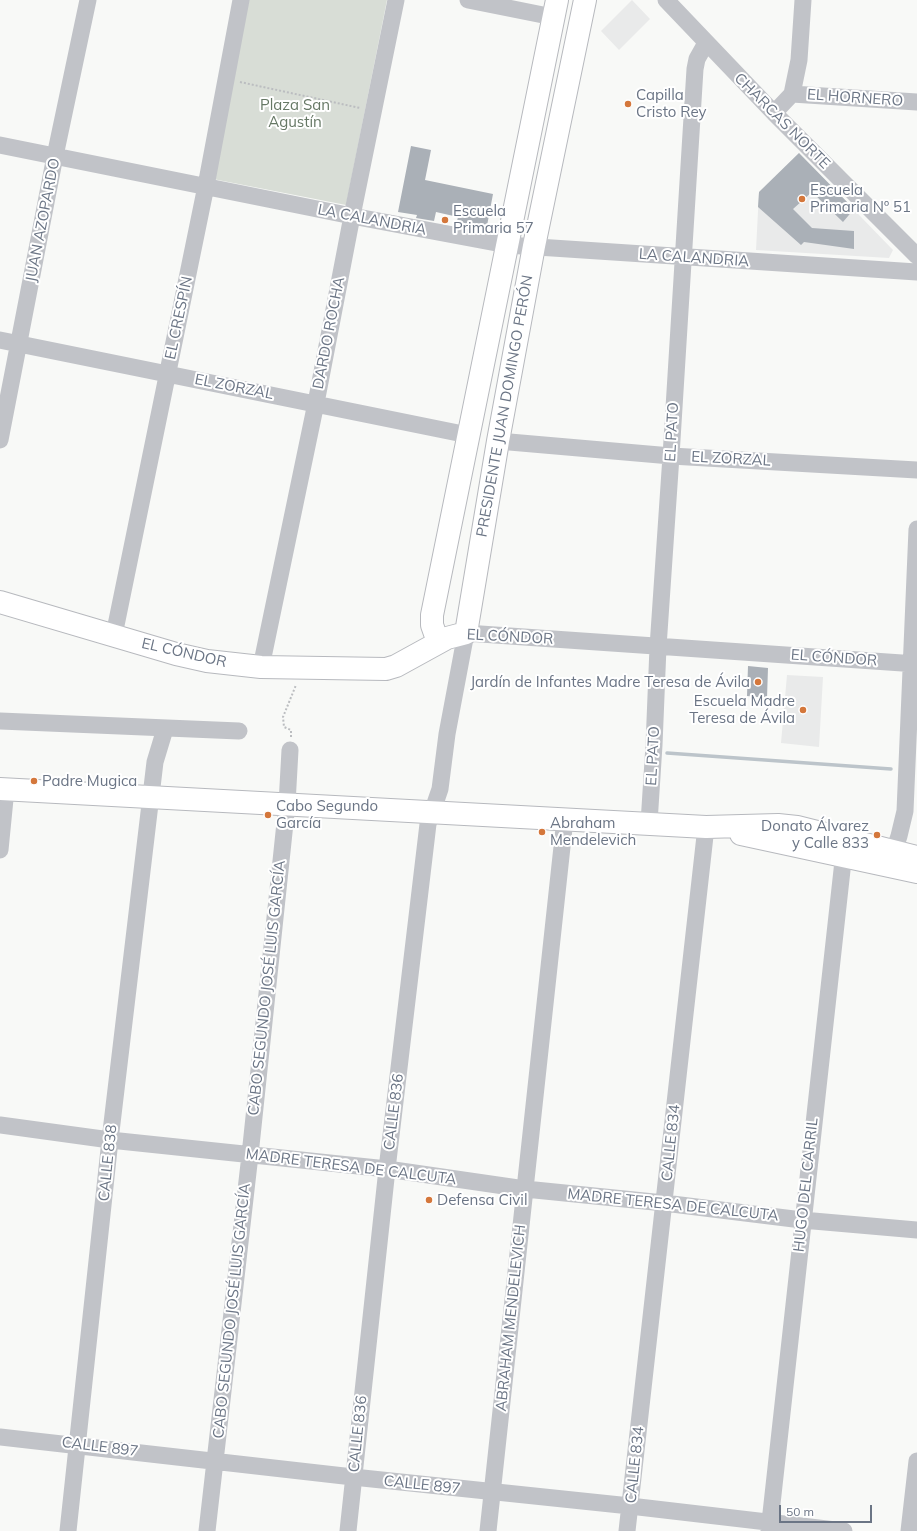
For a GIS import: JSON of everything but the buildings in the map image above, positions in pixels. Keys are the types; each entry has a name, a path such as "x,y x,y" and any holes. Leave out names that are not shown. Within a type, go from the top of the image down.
{"main road":[{"name":"PRESIDENTE JUAN DOMINGO PERÓN","path":"466,633 498,441 534,246 585,0"},
{"name":"PRESIDENTE JUAN DOMINGO PERÓN","path":"438,642 432,625 432,615 555,9"},
{"name":"EL CÓNDOR","path":"0,602 176,654 208,661 261,666 386,669 396,666 438,642 454,635 466,633"},
{"path":"3,789 706,827 844,847 894,851 917,857"},
{"path":"844,847 917,872"}],"street":[{"name":"JUAN AZOPARDO","path":"0,440 55,156 88,0"},
{"name":"EL CRESPÍN","path":"114,635 206,186 241,0"},
{"name":"DARDO ROCHA","path":"261,666 316,403 396,0"},
{"path":"468,0 555,9"},
{"name":"CHARCAS NORTE","path":"666,0 774,113 917,256"},
{"path":"774,113 792,94 799,60 803,0"},
{"name":"EL PATO","path":"649,823 658,647 695,69 706,43"},
{"name":"EL HORNERO","path":"792,94 917,102"},
{"name":"LA CALANDRIA","path":"0,145 352,216 507,245 917,272"},
{"name":"EL ZORZAL","path":"0,340 468,435"},
{"name":"EL ZORZAL","path":"498,441 671,456 917,470"},
{"path":"894,851 905,811 914,664 917,529"},
{"name":"EL CÓNDOR","path":"466,633 914,664"},
{"name":"PRESIDENTE JUAN DOMINGO PERÓN","path":"432,812 440,789 447,734 466,633"},
{"path":"0,721 239,731"},
{"name":"CALLE 838","path":"68,1531 110,1140 155,762 165,729"},
{"name":"CABO SEGUNDO JOSÉ LUIS GARCÍA","path":"207,1531 250,1155 287,804 290,750"},
{"path":"0,850 3,789"},
{"name":"CALLE 836","path":"348,1531 387,1169 427,832 432,812"},
{"name":"ABRAHAM MENDELEVICH","path":"488,1531 565,819"},
{"name":"CALLE 834","path":"628,1531 706,827"},
{"name":"HUGO DEL CARRIL","path":"769,1527 844,847"},
{"name":"MADRE TERESA DE CALCUTA","path":"0,1125 110,1140 387,1169 525,1189 664,1203 802,1220 917,1230"},
{"name":"CALLE 897","path":"0,1436 492,1493 630,1506 769,1527 844,1531"},
{"path":"909,1531 917,1460"}],"path":[{"path":"226,79 373,111"},
{"path":"290,750 291,730 284,728 283,716 296,685"}],"shaded area":[{"path":"632,0 650,19 619,50 601,31"},
{"name":"Escuela Primaria Nº 51","path":"799,153 893,250 889,258 756,250 759,192"},
{"name":"Escuela Madre Teresa de Ávila","path":"787,675 823,677 819,747 781,743"}],"green space":[{"name":"Plaza San Agustín","path":"249,0 387,0 346,205 213,179"}],"waterway":[{"path":"667,753 891,769"}],"place":[{"name":"Capilla Cristo Rey","path":"628,104"},
{"name":"Escuela Primaria Nº 51","path":"802,199"},
{"name":"Escuela Primaria 57","path":"445,220"},
{"name":"Jardín de Infantes Madre Teresa de Ávila","path":"758,682"},
{"name":"Escuela Madre Teresa de Ávila","path":"803,710"},
{"name":"Padre Mugica","path":"34,781"},
{"name":"Cabo Segundo García","path":"268,815"},
{"name":"Abraham Mendelevich","path":"542,832"},
{"name":"Donato Álvarez y Calle 833","path":"877,835"},
{"name":"Defensa Civil","path":"429,1200"}]}
